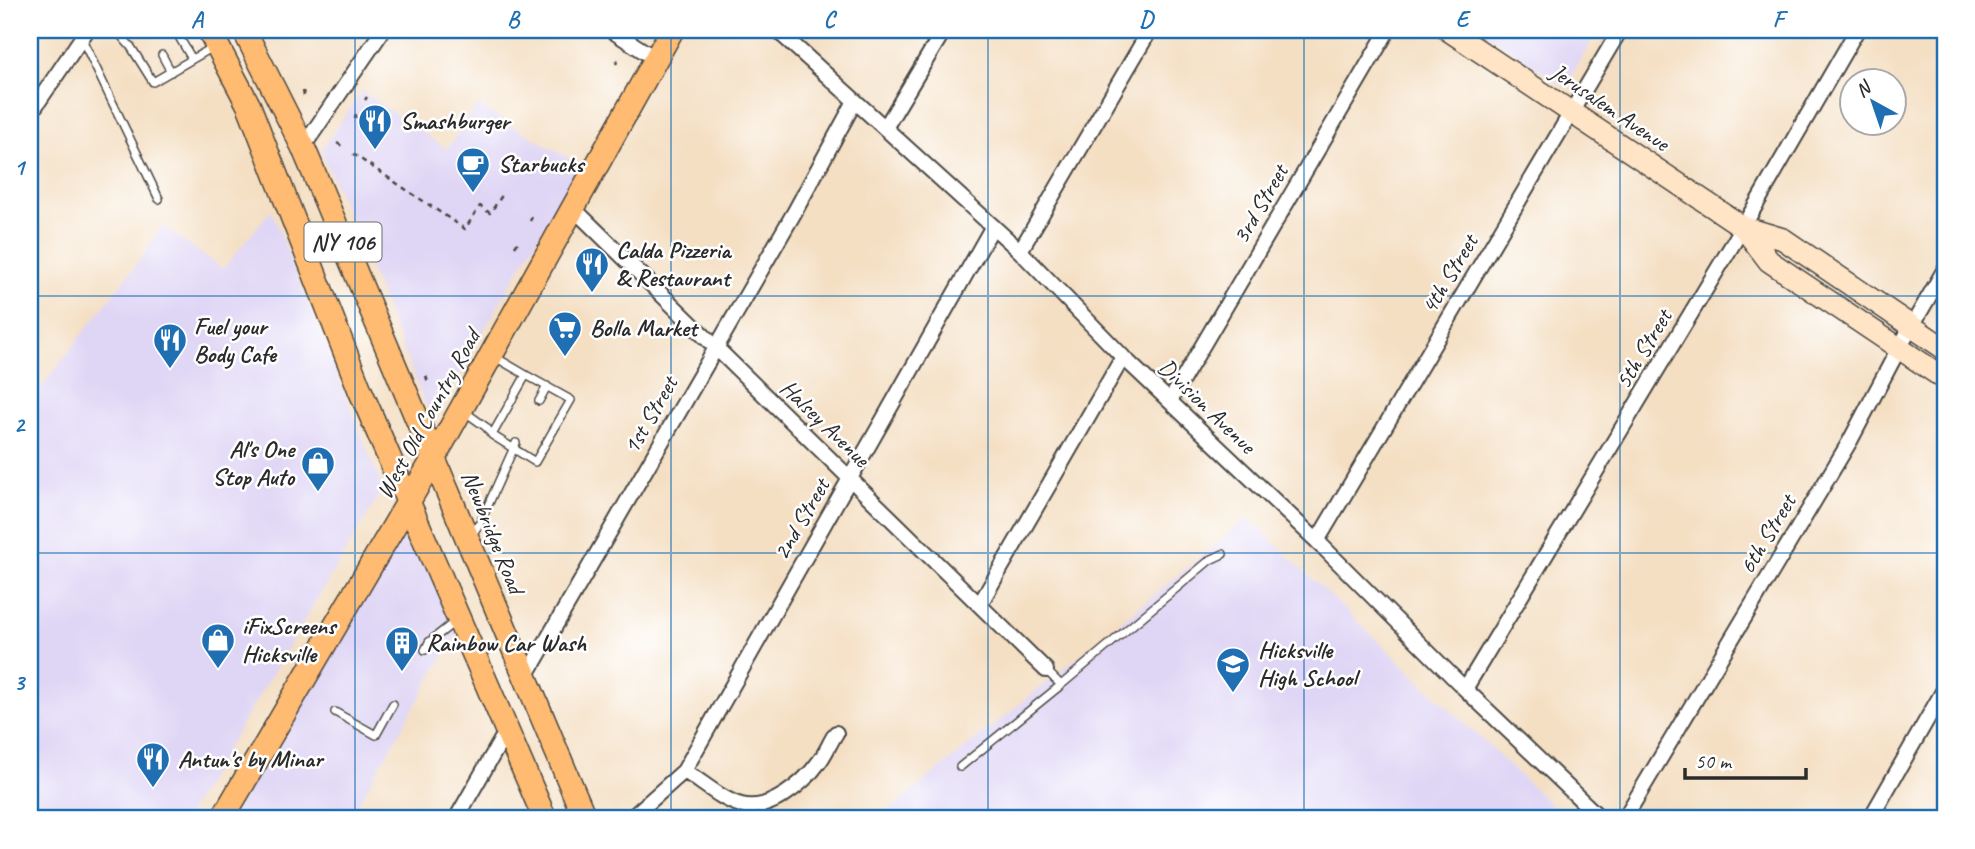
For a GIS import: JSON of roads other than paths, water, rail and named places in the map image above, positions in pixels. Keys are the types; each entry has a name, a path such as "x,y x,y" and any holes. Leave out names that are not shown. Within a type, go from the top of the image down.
{"main road":[{"name":"NY 106","path":"244,30 303,147 434,458"},
{"name":"West Old Country Road","path":"222,819 434,458 672,30"},
{"name":"Jerusalem Avenue","path":"1448,30 1743,227 1783,239 1945,349"},
{"name":"NY 106","path":"213,37 249,106 345,355 545,819"},
{"path":"264,144 291,124"},
{"name":"Jerusalem Avenue","path":"1743,227 1769,261 1945,379"},
{"name":"Newbridge Road","path":"434,458 585,819"}],"street":[{"path":"303,147 383,30"},
{"path":"611,30 656,59"},
{"name":"Division Avenue","path":"777,30 1020,251 1123,357 1317,541 1465,689 1601,819"},
{"path":"885,128 944,30"},
{"path":"1020,251 1150,30"},
{"name":"3rd Street","path":"1170,401 1388,30"},
{"name":"4th Street","path":"1317,541 1620,30"},
{"name":"5th Street","path":"1465,689 1743,227 1857,30"},
{"path":"30,114 84,34"},
{"name":"1st Street","path":"525,678 794,214 855,101"},
{"name":"Halsey Avenue","path":"573,208 1046,670"},
{"name":"2nd Street","path":"630,819 684,771 993,226"},
{"name":"6th Street","path":"1624,819 1850,441 1945,269"},
{"path":"980,604 1123,357"},
{"path":"1870,819 1945,688"},
{"path":"456,819 507,730"},
{"path":"684,771 716,792 740,804 756,808 771,802 803,780 820,761 836,733"}],"lane":[{"path":"117,30 153,82 192,59 213,37"},
{"path":"175,30 192,59"},
{"path":"84,34 159,199"},
{"path":"162,55 171,72"},
{"path":"461,410 486,427 492,435 514,446 536,463 571,400 492,355"},
{"path":"492,435 526,375"},
{"path":"539,401 547,387"},
{"path":"468,541 481,521 514,446"},
{"path":"960,767 1210,560 1223,554"},
{"path":"425,650 429,642 443,629 459,619"},
{"path":"1046,670 1061,685"},
{"path":"335,712 376,735 393,704"}],"place":[{"name":"Smashburger","path":"375,151"},
{"name":"Starbucks","path":"473,194"},
{"name":"Calda Pizzeria & Restaurant","path":"592,294"},
{"name":"Bolla Market","path":"565,358"},
{"name":"Fuel your Body Cafe","path":"170,370"},
{"name":"Al's One Stop Auto","path":"318,493"},
{"name":"iFixScreens Hicksville","path":"218,670"},
{"name":"Rainbow Car Wash","path":"402,673"},
{"name":"Hicksville High School","path":"1233,694"},
{"name":"Antun's by Minar","path":"153,789"}]}
